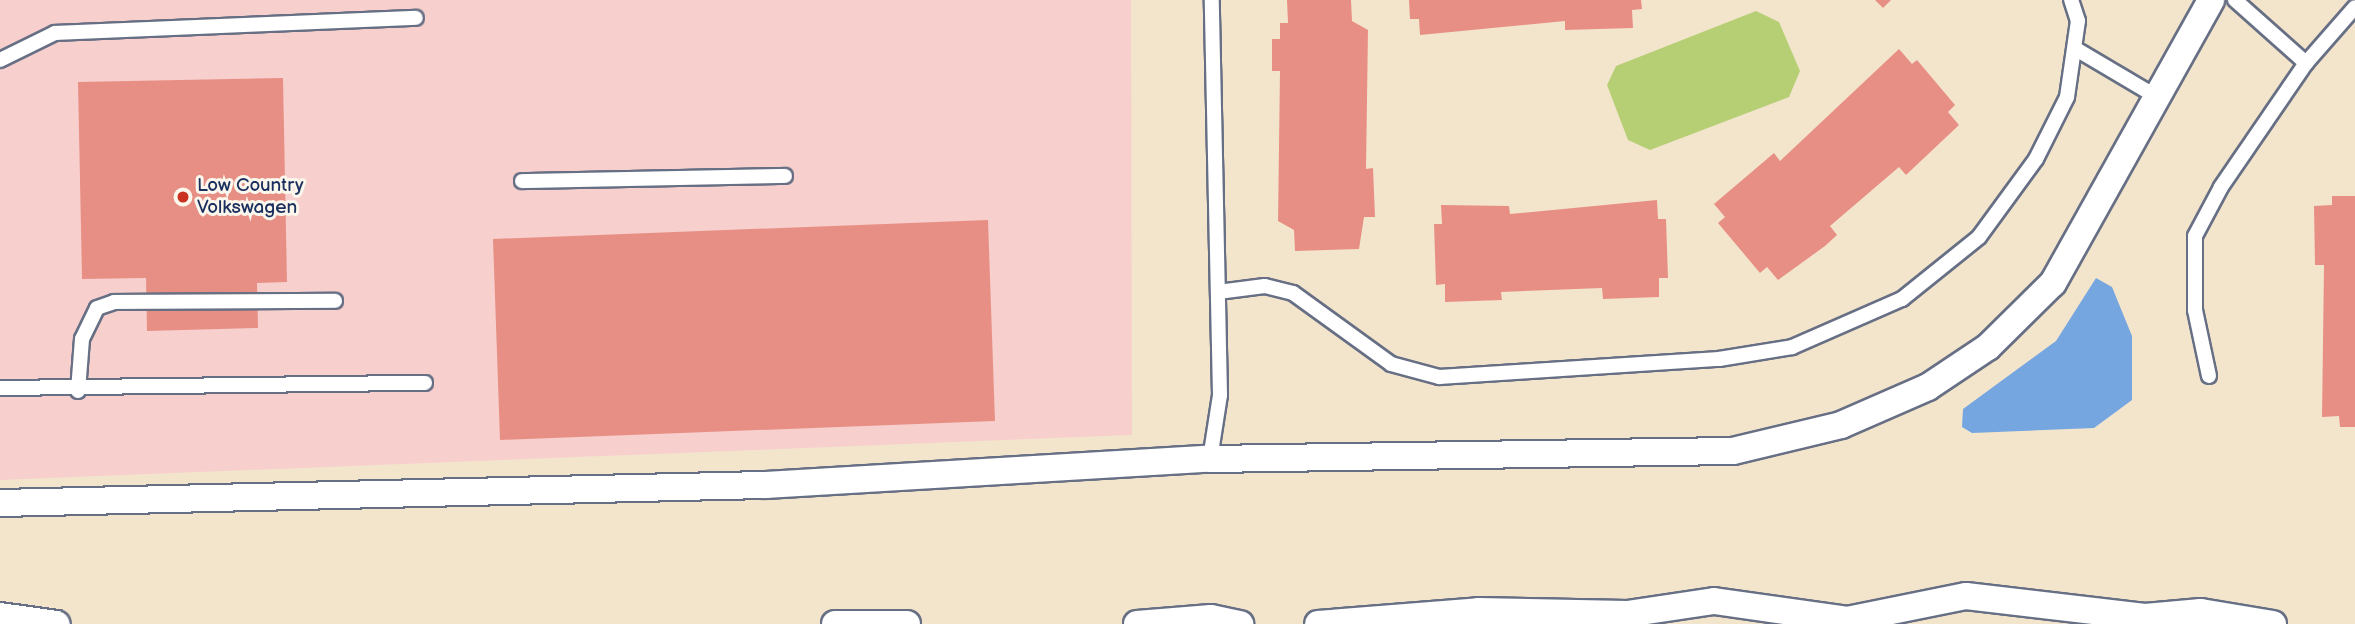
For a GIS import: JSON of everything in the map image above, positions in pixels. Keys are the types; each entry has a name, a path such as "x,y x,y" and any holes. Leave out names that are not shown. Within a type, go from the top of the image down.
{"street":[{"path":"0,503 766,485 1210,459 1733,451 1841,425 1928,387 1988,347 2053,283 2211,0"},
{"path":"1318,624 1478,611 1627,614 1714,601 1847,620 1966,596 2145,617 2201,612 2273,624"},
{"path":"0,617 55,624"},
{"path":"1137,624 1211,618 1240,624"},
{"path":"835,624 907,624"}],"lane":[{"path":"1210,459 1220,396 1212,0"},
{"path":"1218,292 1265,286 1293,293 1391,364 1439,377 1719,359 1791,346 1902,299 1979,237 2045,141 2067,97 2078,21 2071,0"},
{"path":"2235,0 2306,63"},
{"path":"2210,376 2195,310 2195,236 2221,187 2306,63 2355,7"},
{"path":"0,60 55,33 416,18"},
{"path":"2076,49 2155,96"},
{"path":"522,181 785,176"},
{"path":"78,391 82,339 97,308 114,302 335,300"},
{"path":"0,388 78,391 425,383"}],"shaded area":[{"path":"0,0 1131,0 1132,435 0,480"}],"green space":[{"path":"1756,11 1779,22 1800,71 1789,97 1650,150 1628,140 1607,85 1616,66"}],"water":[{"path":"2096,278 2112,287 2132,336 2132,400 2094,428 1972,433 1962,427 1963,409 2056,341"}],"building":[{"path":"1287,0 1351,0 1352,21 1368,30 1366,169 1373,168 1375,217 1364,217 1359,249 1295,251 1294,230 1278,221 1280,71 1272,71 1272,39 1280,39 1280,23 1288,23"},
{"path":"1409,0 1641,0 1642,9 1632,10 1633,28 1565,30 1565,21 1420,35 1419,19 1410,19"},
{"path":"1875,0 1891,0 1883,8"},
{"path":"1899,49 1912,64 1917,60 1955,105 1948,112 1959,125 1906,175 1899,167 1830,226 1837,235 1825,246 1778,280 1767,267 1760,273 1718,223 1725,217 1714,204 1774,153 1780,161"},
{"name":"Low Country Volkswagen","path":"283,78 287,282 257,283 258,328 147,331 146,278 82,279 78,82"},
{"path":"2332,196 2355,196 2355,427 2340,427 2339,416 2322,417 2324,265 2315,265 2314,206 2332,205"},
{"path":"1657,200 1658,219 1666,219 1668,278 1659,278 1659,297 1603,299 1602,288 1501,292 1502,300 1445,302 1445,284 1436,285 1434,224 1442,224 1441,205 1509,206 1510,214"},
{"path":"988,220 995,421 500,440 493,239"}],"place":[{"name":"Low Country Volkswagen","path":"183,197"}]}
